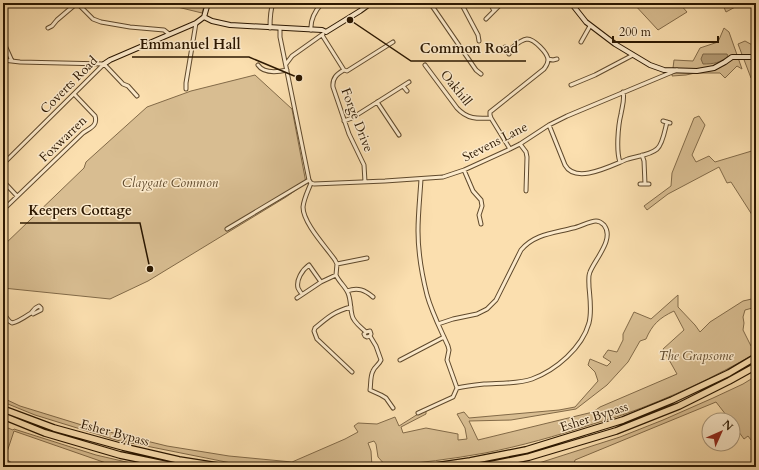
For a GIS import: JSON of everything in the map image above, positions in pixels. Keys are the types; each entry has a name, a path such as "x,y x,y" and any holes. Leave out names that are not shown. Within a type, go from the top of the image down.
{"highway":[{"name":"Esher Bypass","path":"430,467 470,462 526,450 623,420 672,400 756,357"},
{"name":"Esher Bypass","path":"479,467 529,457 616,432 679,406 756,366"},
{"name":"Esher Bypass","path":"3,409 54,428 123,448 179,460 224,467"},
{"name":"Esher Bypass","path":"3,416 45,433 120,455 178,467"}],"street":[{"path":"48,28 77,3 89,15 101,22 130,27 164,30 169,34"},
{"path":"208,3 204,17 220,24 322,30 344,70 347,71 393,42"},
{"path":"270,28 270,13 274,3"},
{"path":"311,30 311,20 322,3"},
{"path":"286,64 292,56 371,3"},
{"path":"430,3 476,70 481,74"},
{"path":"461,3 478,35 479,41"},
{"path":"490,3 494,11"},
{"path":"486,20 502,3"},
{"path":"570,3 590,26 615,44 650,65 664,70 697,71 714,68 732,57 756,57"},
{"name":"Coverts Road","path":"3,164 104,64 110,60 196,23 204,17"},
{"path":"186,89 196,23"},
{"path":"582,42 590,26"},
{"path":"280,28 280,37 310,182 304,202 304,212 309,224 337,264 336,275 347,291 351,303 353,318 366,332 370,332 370,336 376,346 381,360 372,371 370,390 386,398 393,408"},
{"path":"506,47 509,52 523,40 530,39 537,43 548,59 547,66 544,69 493,109 490,113 491,118 510,149"},
{"path":"3,41 12,61"},
{"path":"572,85 633,55"},
{"path":"548,59 557,59"},
{"path":"3,60 104,64 137,96"},
{"path":"258,65 260,69 279,71 287,70"},
{"name":"Oakhill","path":"425,65 463,114 476,118 491,118"},
{"name":"Forge Drive","path":"344,70 335,76 332,82 344,121 364,165 365,182"},
{"path":"664,70 664,76"},
{"name":"Stevens Lane","path":"310,182 314,184 443,177 464,170 510,149 549,125 574,113 677,70"},
{"name":"Oakhill","path":"425,75 429,72"},
{"path":"344,121 352,118 409,82"},
{"path":"403,86 407,91"},
{"path":"620,162 618,156 618,129 624,99 623,92"},
{"name":"Foxwarren","path":"3,210 83,133 92,128 95,124 95,116 74,94"},
{"path":"377,102 398,134 402,129"},
{"path":"549,125 565,165 574,173 592,172 653,151 660,146 669,123 663,121"},
{"path":"520,144 526,152 527,157 526,191"},
{"path":"642,155 644,161 645,184"},
{"path":"464,170 473,191 481,200 482,206 479,215 481,224"},
{"path":"418,413 453,397 457,388 447,360 449,350 448,346 427,295 419,249 418,231 421,179"},
{"path":"3,181 17,196"},
{"path":"226,229 310,182"},
{"path":"640,184 649,184"},
{"path":"438,324 452,319 477,314 487,309 496,300 521,250 532,240 547,234 574,228 592,221 597,221 605,228 607,242 589,273 591,313 589,324 575,348 566,358 554,367 531,379 457,388"},
{"path":"337,264 367,258"},
{"path":"302,294 298,288 298,280 306,267 309,265 321,282"},
{"path":"297,298 321,282 336,275"},
{"path":"347,291 357,289 362,290 373,297"},
{"path":"3,313 12,323 17,322 32,312 36,307 39,306 41,308 41,310 33,314"},
{"path":"351,307 334,312 315,328 314,331 317,339 352,372"},
{"path":"400,360 444,337"}],"green space":[{"path":"161,3 205,3 202,13"},
{"path":"633,3 679,3 687,12 658,30"},
{"path":"722,3 737,3 737,6 726,12"},
{"path":"724,28 729,32 742,69 737,66 725,78 720,73 695,73 672,76 674,60 693,61 700,48 718,42"},
{"path":"745,41 756,47 756,74 751,78 738,44"},
{"name":"Claygate Common","path":"255,75 292,109 306,183 286,197 148,281 110,299 3,288 3,246 84,168 86,162 147,107 191,91"},
{"path":"699,116 705,125 692,155 696,162 709,156 715,162 755,150 756,151 756,221 731,182 727,183 719,167 668,194 647,210 644,206 671,186 672,173 694,118"},
{"name":"The Grapsome","path":"678,295 678,307 700,332 710,322 743,301 756,298 756,307 745,310 743,317 743,330 751,346 756,344 756,353 692,386 659,401 621,415 551,437 512,447 436,461 386,466 378,457 376,444 374,441 368,443 371,451 372,467 307,467 236,464 116,440 35,415 3,402 3,398 20,406 85,426 167,446 229,456 292,462 358,432 354,426 358,423 377,424 395,417 399,426 426,409 426,414 401,427 403,433 426,428 458,434 458,440 467,439 465,428 457,414 464,412 469,418 559,410 575,407 598,381 595,372 588,365 590,359 607,366 611,362 603,357 608,350 617,352 623,340 623,334 634,312 651,319","holes":["674,311 684,330 663,349 677,374 600,407 593,412 478,440 469,421 511,420 576,409 607,385 628,362 640,341 646,339 657,322"]},
{"path":"756,376 756,440 754,438 751,440 748,436 744,439 741,435 741,412 724,412 716,402 575,460 573,467 516,467 539,463 620,437 663,420 743,384"},
{"path":"3,426 96,455 148,467 123,467 106,463 14,431 5,458 17,467 3,467"}],"shaded area":[{"path":"703,54 727,54 728,56 717,63 703,64 701,59"}],"place":[{"name":"Common Road","path":"350,20"},
{"name":"Emmanuel Hall","path":"299,78"},
{"name":"Keepers Cottage","path":"150,269"}]}
